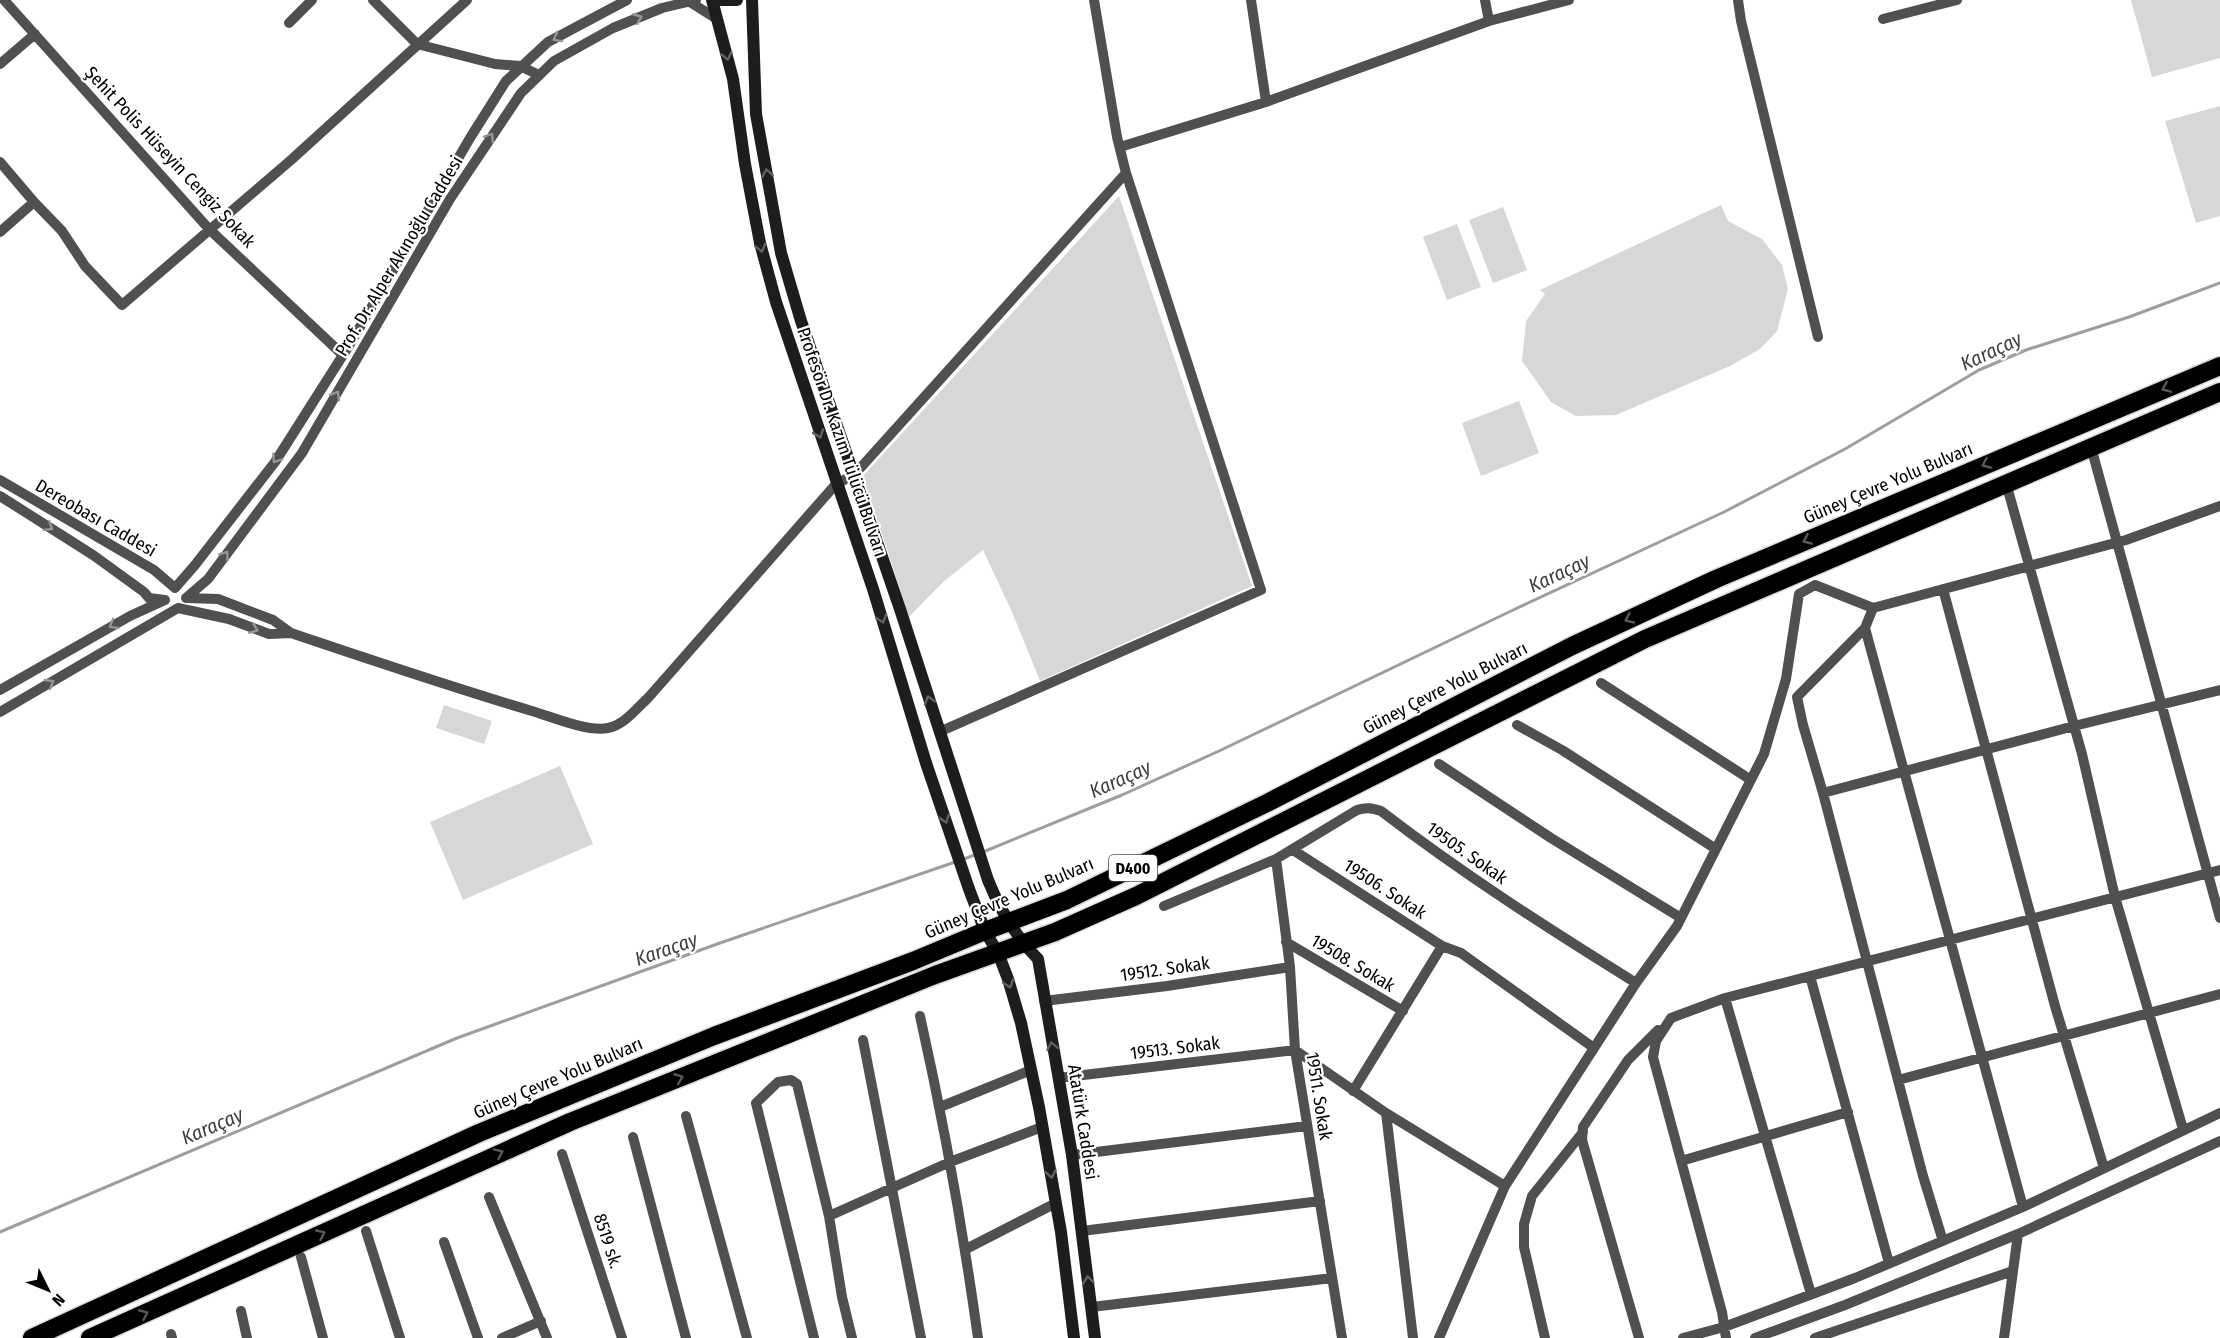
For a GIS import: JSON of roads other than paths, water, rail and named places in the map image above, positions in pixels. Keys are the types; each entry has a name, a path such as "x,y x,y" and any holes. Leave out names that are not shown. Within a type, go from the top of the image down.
{"highway":[{"name":"Güney Çevre Yolu Bulvarı","path":"32,1338 479,1133 714,1036 1066,900 1258,807 1572,646 1716,579 2220,366"},
{"name":"D400","path":"90,1338 570,1122 935,975 998,954 1136,896 1645,639 2220,392"}],"street":[{"name":"Şehit Polis Hüseyin Cengiz Sokak","path":"4,0 209,229 343,355"},
{"path":"290,23 312,0"},
{"path":"373,0 417,44 495,64 520,66 539,75"},
{"path":"0,162 62,231 85,266 122,305 291,160 467,0"},
{"name":"Prof. Dr. Alper Akınoğlu Caddesi","path":"171,584 185,577 275,462 343,355 506,81 548,42 627,0"},
{"name":"Profesör Dr. Kazım Tülücü Bulvarı","path":"712,0 732,79 760,243 776,302 873,589 926,763 985,931"},
{"path":"720,0 736,0"},
{"name":"Profesör Dr. Kazım Tülücü Bulvarı","path":"752,0 756,114 781,253 801,321 900,609 988,880 998,907 1009,923"},
{"path":"939,732 1261,590 1126,173 1094,0"},
{"path":"1251,0 1266,102"},
{"path":"1485,0 1489,21"},
{"path":"1120,147 1266,102 1489,21 1569,0"},
{"path":"1738,0 1818,337"},
{"path":"1883,19 1956,0"},
{"path":"693,1 717,19"},
{"name":"Prof. Dr. Alper Akınoğlu Caddesi","path":"186,598 208,579 302,453 450,199 514,102 554,61 613,28 662,8 693,1"},
{"path":"0,64 35,34"},
{"path":"186,598 214,599 273,620 291,633 572,723 608,728 625,721 648,698 836,484 854,475 1126,173"},
{"path":"0,232 34,202"},
{"path":"2091,447 2220,918"},
{"name":"Dereobası Caddesi","path":"0,480 154,570 171,584"},
{"path":"2006,483 2074,726 2115,897 2183,1129"},
{"name":"Dereobası Caddesi","path":"0,496 93,555 149,598"},
{"path":"1439,1338 1505,1186 1636,983 1681,918 1764,754 1786,679 1799,594 1815,585 1873,608 2116,543 2220,506"},
{"path":"208,579 214,599"},
{"path":"0,712 178,608 184,604 186,598 181,589 171,584 165,600"},
{"path":"1943,589 2055,1006 2104,1168"},
{"path":"142,610 149,598 165,600 172,607 229,619 269,634 291,633"},
{"path":"0,690 142,610 165,600"},
{"path":"1873,608 1865,627 1797,697 1923,1176 1943,1240"},
{"path":"1865,627 1903,772 1952,939 1981,1056 2023,1207"},
{"path":"1601,683 1751,780"},
{"path":"1823,793 2162,703 2220,690"},
{"path":"1517,725 1562,750 1716,849"},
{"path":"1439,764 1551,838 1681,918"},
{"name":"19505. Sokak","path":"1164,906 1276,859 1364,807 1381,811 1467,875 1636,983"},
{"name":"19506. Sokak","path":"1293,850 1442,946 1461,953 1594,1048"},
{"name":"19511. Sokak","path":"1276,859 1290,967 1295,1050 1342,1338"},
{"path":"1639,1338 1582,1140 1583,1127 1628,1060 1671,1018 1725,998 2220,870"},
{"name":"Atatürk Caddesi","path":"1009,923 1023,944 1038,959 1072,1155 1095,1338"},
{"path":"985,931 998,954 1022,1023 1056,1203 1074,1338"},
{"name":"19508. Sokak","path":"1286,942 1403,1011"},
{"path":"1353,1091 1442,946"},
{"name":"19512. Sokak","path":"1044,1001 1167,986 1290,967"},
{"path":"1810,976 1889,1263"},
{"path":"1898,1080 2220,994"},
{"path":"1725,998 1811,1294"},
{"path":"920,1016 940,1107 966,1249 978,1338"},
{"path":"1671,1018 1656,1041 1653,1057 1725,1332"},
{"path":"863,1040 921,1338"},
{"path":"1295,1050 1386,1113 1505,1186"},
{"name":"19513. Sokak","path":"1058,1078 1295,1050"},
{"path":"940,1107 1031,1070"},
{"path":"814,1338 756,1103 778,1082 791,1080 797,1084 829,1216 842,1298 852,1338"},
{"path":"1681,1161 1848,1112"},
{"path":"1386,1113 1413,1338"},
{"path":"1683,1338 1725,1332 2023,1207 2220,1113"},
{"path":"686,1116 747,1338"},
{"path":"1072,1155 1307,1126"},
{"path":"829,1216 950,1162 1042,1127"},
{"path":"1545,1338 1524,1247 1524,1224 1532,1196 1583,1132"},
{"path":"633,1137 686,1338"},
{"path":"1755,1338 1851,1302 2018,1234 2220,1141"},
{"name":"8519 sk.","path":"562,1154 622,1338"},
{"path":"489,1197 547,1338"},
{"path":"1082,1231 1320,1201"},
{"path":"966,1249 1056,1203"},
{"path":"366,1231 400,1338"},
{"path":"2004,1338 2018,1234"},
{"path":"444,1242 478,1338"},
{"path":"301,1257 323,1338"},
{"path":"1815,1338 2013,1270"},
{"path":"1092,1307 1332,1278"},
{"path":"1851,1302 1856,1324"},
{"path":"241,1311 247,1338"},
{"path":"502,1338 541,1322"}],"waterway":[{"name":"Karaçay","path":"983,852 1122,795 1219,751 1724,512 1845,449 1979,370 2026,350 2129,317 2220,283"},
{"name":"Karaçay","path":"964,859 977,854"},
{"name":"Karaçay","path":"0,1232 457,1038 720,943 958,861"}]}
